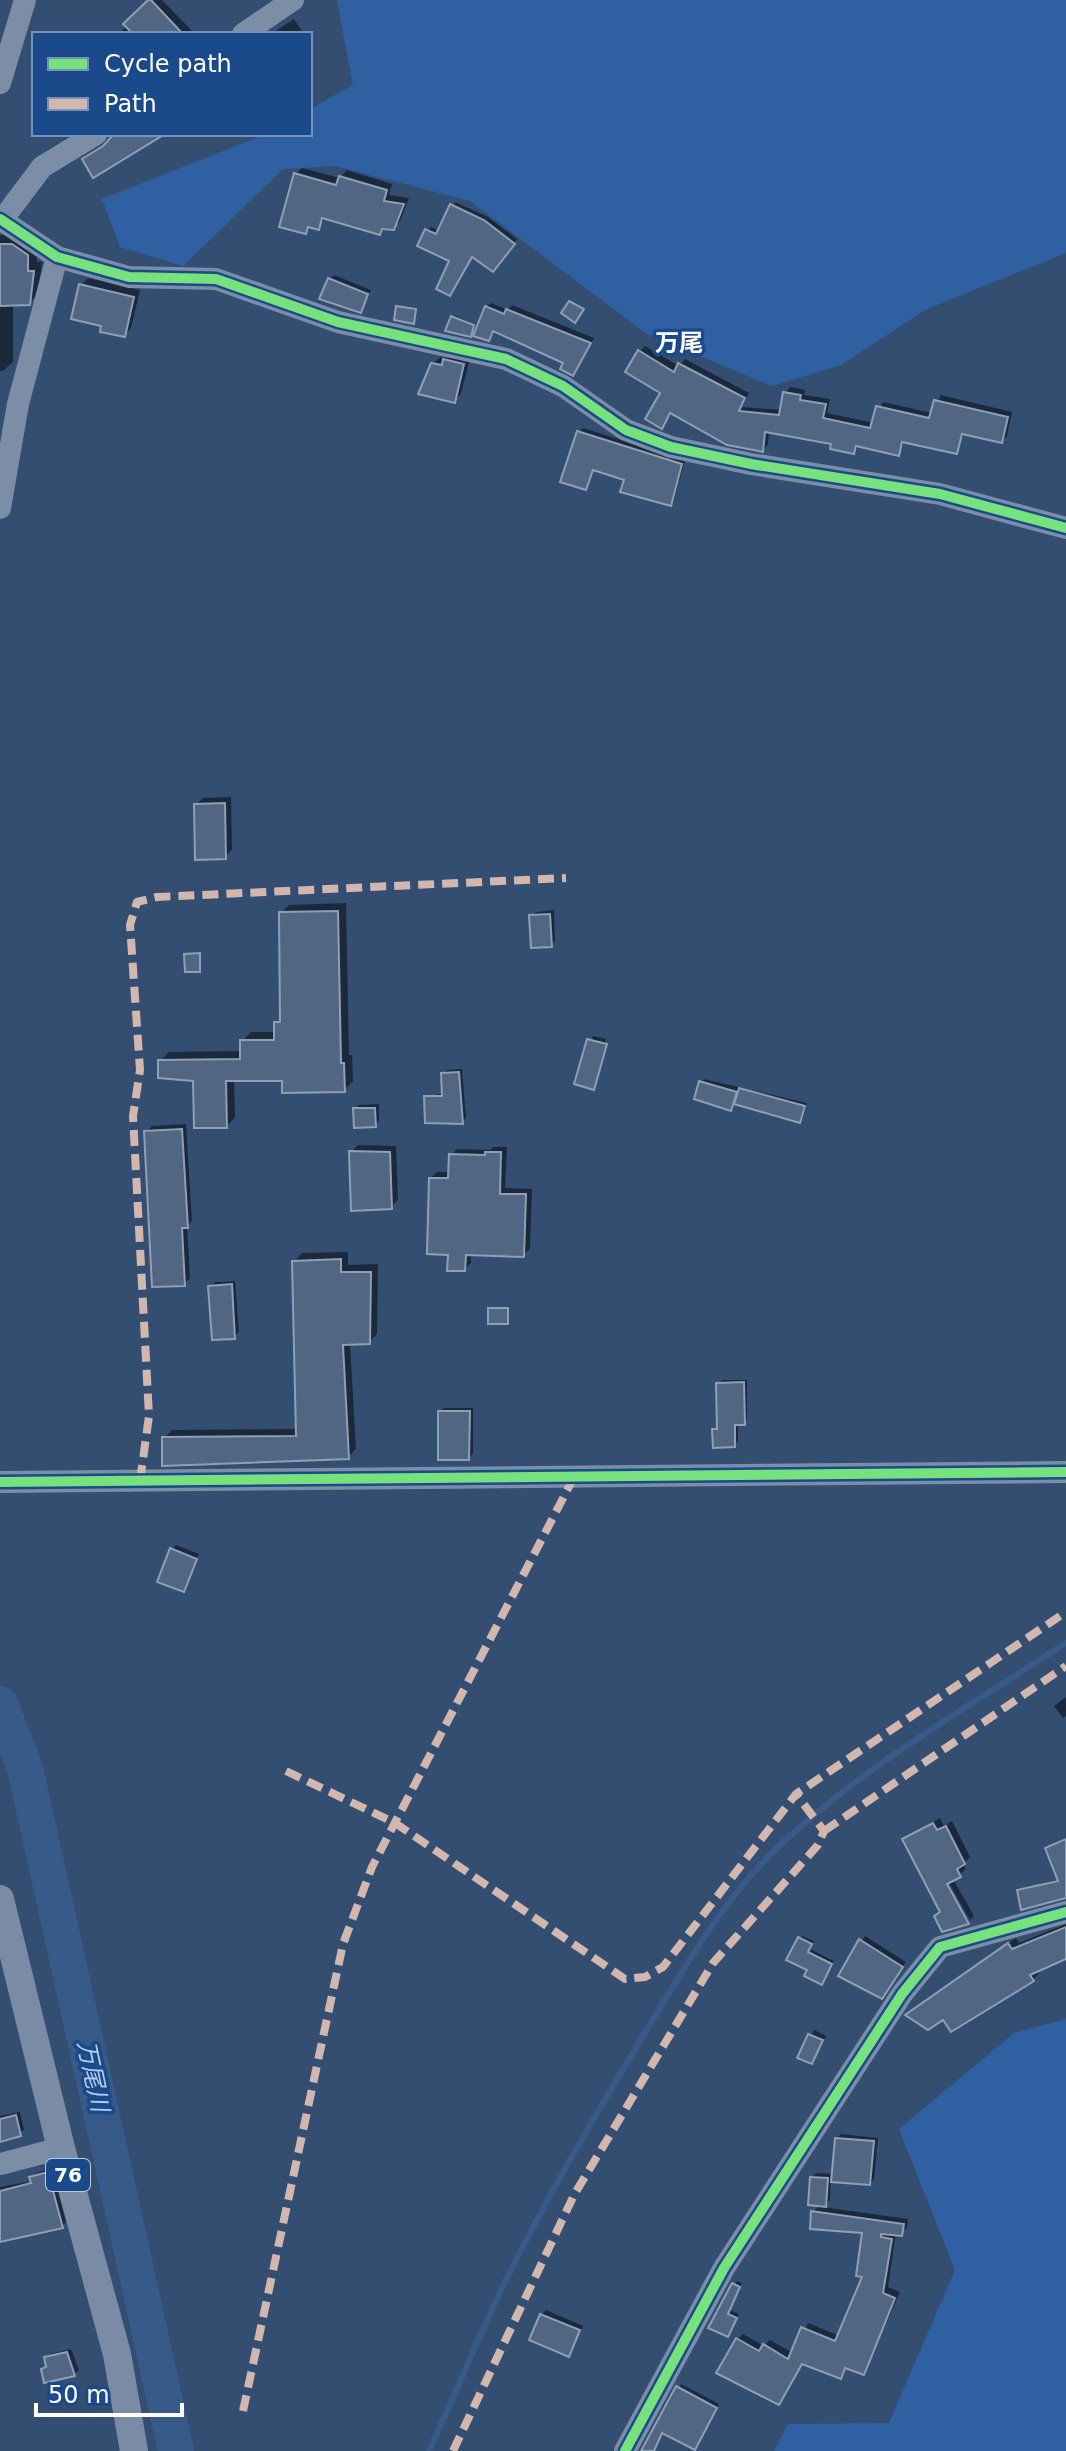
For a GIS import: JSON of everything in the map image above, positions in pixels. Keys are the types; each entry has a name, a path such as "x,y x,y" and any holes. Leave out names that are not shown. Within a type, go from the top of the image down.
{"main road":[{"name":"76","path":"0,1899 61,2148 117,2354 134,2451"}],"street":[{"path":"0,83 25,0"},
{"path":"246,32 293,0"},
{"path":"93,136 42,167 1,220 57,257 129,277 216,279 338,322 506,359 563,386 626,430 671,447 751,464 940,494 1066,528"},
{"path":"0,508 18,404 57,257"},
{"path":"1,1482 1066,1472"},
{"path":"625,2451 724,2268 902,1994 940,1947 1066,1912"},
{"path":"0,2164 61,2148"}],"shaded area":[{"path":"337,0 1066,0 1066,253 927,309 841,365 772,386 647,334 470,201 335,166 283,169 183,266 120,247 102,199 261,136 312,136 312,108 353,85"},
{"path":"1066,2019 1066,2451 774,2451 788,2424 889,2423 955,2270 899,2129 1014,2033"}],"building":[{"path":"151,0 181,32 131,32 123,24"},
{"path":"112,136 162,136 93,178 82,159"},
{"path":"294,173 336,185 339,176 387,190 384,201 404,204 394,230 382,229 380,235 322,218 319,230 308,227 306,234 279,227"},
{"path":"450,204 484,220 515,244 493,272 472,257 450,296 436,289 449,261 417,246 425,229 436,234"},
{"path":"0,244 12,244 28,255 28,271 34,271 30,305 0,306"},
{"path":"328,278 368,294 361,313 319,299"},
{"path":"79,284 134,297 125,337 100,332 101,326 71,319"},
{"path":"569,301 584,309 575,323 561,313"},
{"path":"396,306 416,309 414,324 394,320"},
{"path":"485,306 504,314 506,309 591,343 573,376 560,369 563,363 493,331 489,341 473,336"},
{"path":"451,316 474,325 471,337 445,331"},
{"path":"638,350 674,372 678,363 745,398 739,411 779,415 783,392 801,395 800,400 826,404 823,418 870,428 876,406 929,418 934,400 1008,417 1002,443 962,434 957,454 902,442 899,456 856,446 854,454 830,449 831,444 765,432 763,452 727,445 670,413 662,429 645,419 660,393 625,372"},
{"path":"443,359 464,364 455,403 418,394 431,363 442,365"},
{"path":"577,431 682,464 671,506 620,492 624,480 593,470 586,490 560,482"},
{"path":"225,803 226,859 195,860 194,804"},
{"path":"338,911 341,1063 344,1063 345,1092 282,1093 282,1081 226,1081 227,1128 194,1128 193,1081 158,1078 158,1060 240,1059 240,1040 274,1040 274,1022 280,1022 279,912"},
{"path":"550,914 552,947 531,948 529,915"},
{"path":"200,953 200,972 185,972 184,954"},
{"path":"587,1039 607,1044 594,1090 574,1084"},
{"path":"459,1072 463,1124 425,1123 424,1096 442,1096 441,1073"},
{"path":"699,1081 737,1092 731,1111 694,1099"},
{"path":"739,1088 805,1106 800,1123 734,1104"},
{"path":"353,1108 375,1108 376,1127 354,1128"},
{"path":"182,1129 188,1228 182,1228 185,1286 152,1287 144,1131"},
{"path":"349,1151 390,1152 392,1209 351,1211"},
{"path":"485,1152 501,1152 500,1194 526,1194 524,1257 466,1255 465,1271 447,1271 448,1255 427,1254 429,1178 448,1178 449,1154 485,1155"},
{"path":"341,1259 341,1272 371,1272 370,1344 343,1345 349,1459 162,1466 162,1437 296,1436 292,1261"},
{"path":"232,1284 235,1339 212,1340 208,1286"},
{"path":"488,1308 508,1308 508,1324 488,1324"},
{"path":"744,1382 745,1425 735,1425 735,1447 713,1448 712,1429 717,1429 716,1383"},
{"path":"438,1411 470,1411 469,1460 438,1460"},
{"path":"170,1548 197,1559 184,1592 157,1582"},
{"path":"933,1823 937,1830 946,1826 965,1864 957,1869 961,1877 947,1884 969,1924 942,1932 934,1916 940,1912 902,1839"},
{"path":"1066,1839 1066,1898 1021,1910 1017,1890 1058,1881 1045,1848"},
{"path":"1066,1927 1066,1959 1030,1975 1034,1981 951,2032 943,2020 928,2030 905,2015 1008,1943 1012,1949"},
{"path":"798,1937 812,1944 808,1952 832,1964 822,1985 804,1976 807,1970 786,1960"},
{"path":"859,1939 903,1967 882,1999 838,1976"},
{"path":"808,2034 823,2040 812,2064 797,2058"},
{"path":"16,2115 21,2136 0,2142 0,2119"},
{"path":"835,2138 874,2141 870,2185 831,2182"},
{"path":"48,2172 63,2228 0,2242 0,2191 31,2183 29,2177"},
{"path":"810,2177 828,2178 826,2207 808,2205"},
{"path":"811,2211 904,2224 902,2236 881,2234 881,2237 892,2239 883,2293 895,2298 864,2375 845,2368 841,2379 802,2364 779,2405 716,2373 736,2338 759,2351 763,2344 788,2359 801,2327 835,2341 862,2277 856,2276 862,2233 810,2229"},
{"path":"732,2283 740,2287 728,2314 737,2318 728,2337 708,2328"},
{"path":"540,2314 580,2330 569,2357 529,2340"},
{"path":"67,2352 75,2376 44,2383 41,2369 46,2367 44,2357"},
{"path":"676,2386 717,2408 695,2450 662,2433 654,2451 641,2451"}],"waterway":[{"path":"429,2451 493,2307 549,2198 679,1976 740,1889 775,1850 843,1792 916,1740 1066,1643"},
{"name":"万尾川","path":"0,1704 25,1768 176,2451"}],"marked path":[{"path":"140,1481 149,1416 133,1116 140,1070 130,925 137,902 157,897 566,878"},
{"path":"243,2411 343,1944 372,1867 574,1477"},
{"path":"286,1771 395,1823 625,1979 645,1977 663,1967 796,1794 1066,1612"},
{"path":"824,1831 1066,1666"},
{"path":"453,2451 574,2195 713,1963 818,1845 824,1831 796,1794"}],"cycle path":[{"path":"0,219 57,257 129,277 216,279 338,322 506,359 563,386 626,430 671,447 751,464 940,494 1066,528"},
{"path":"0,1482 1066,1472"},
{"path":"625,2451 724,2268 902,1994 940,1947 1066,1912"}],"district":[{"name":"万尾","path":"679,343"}]}
